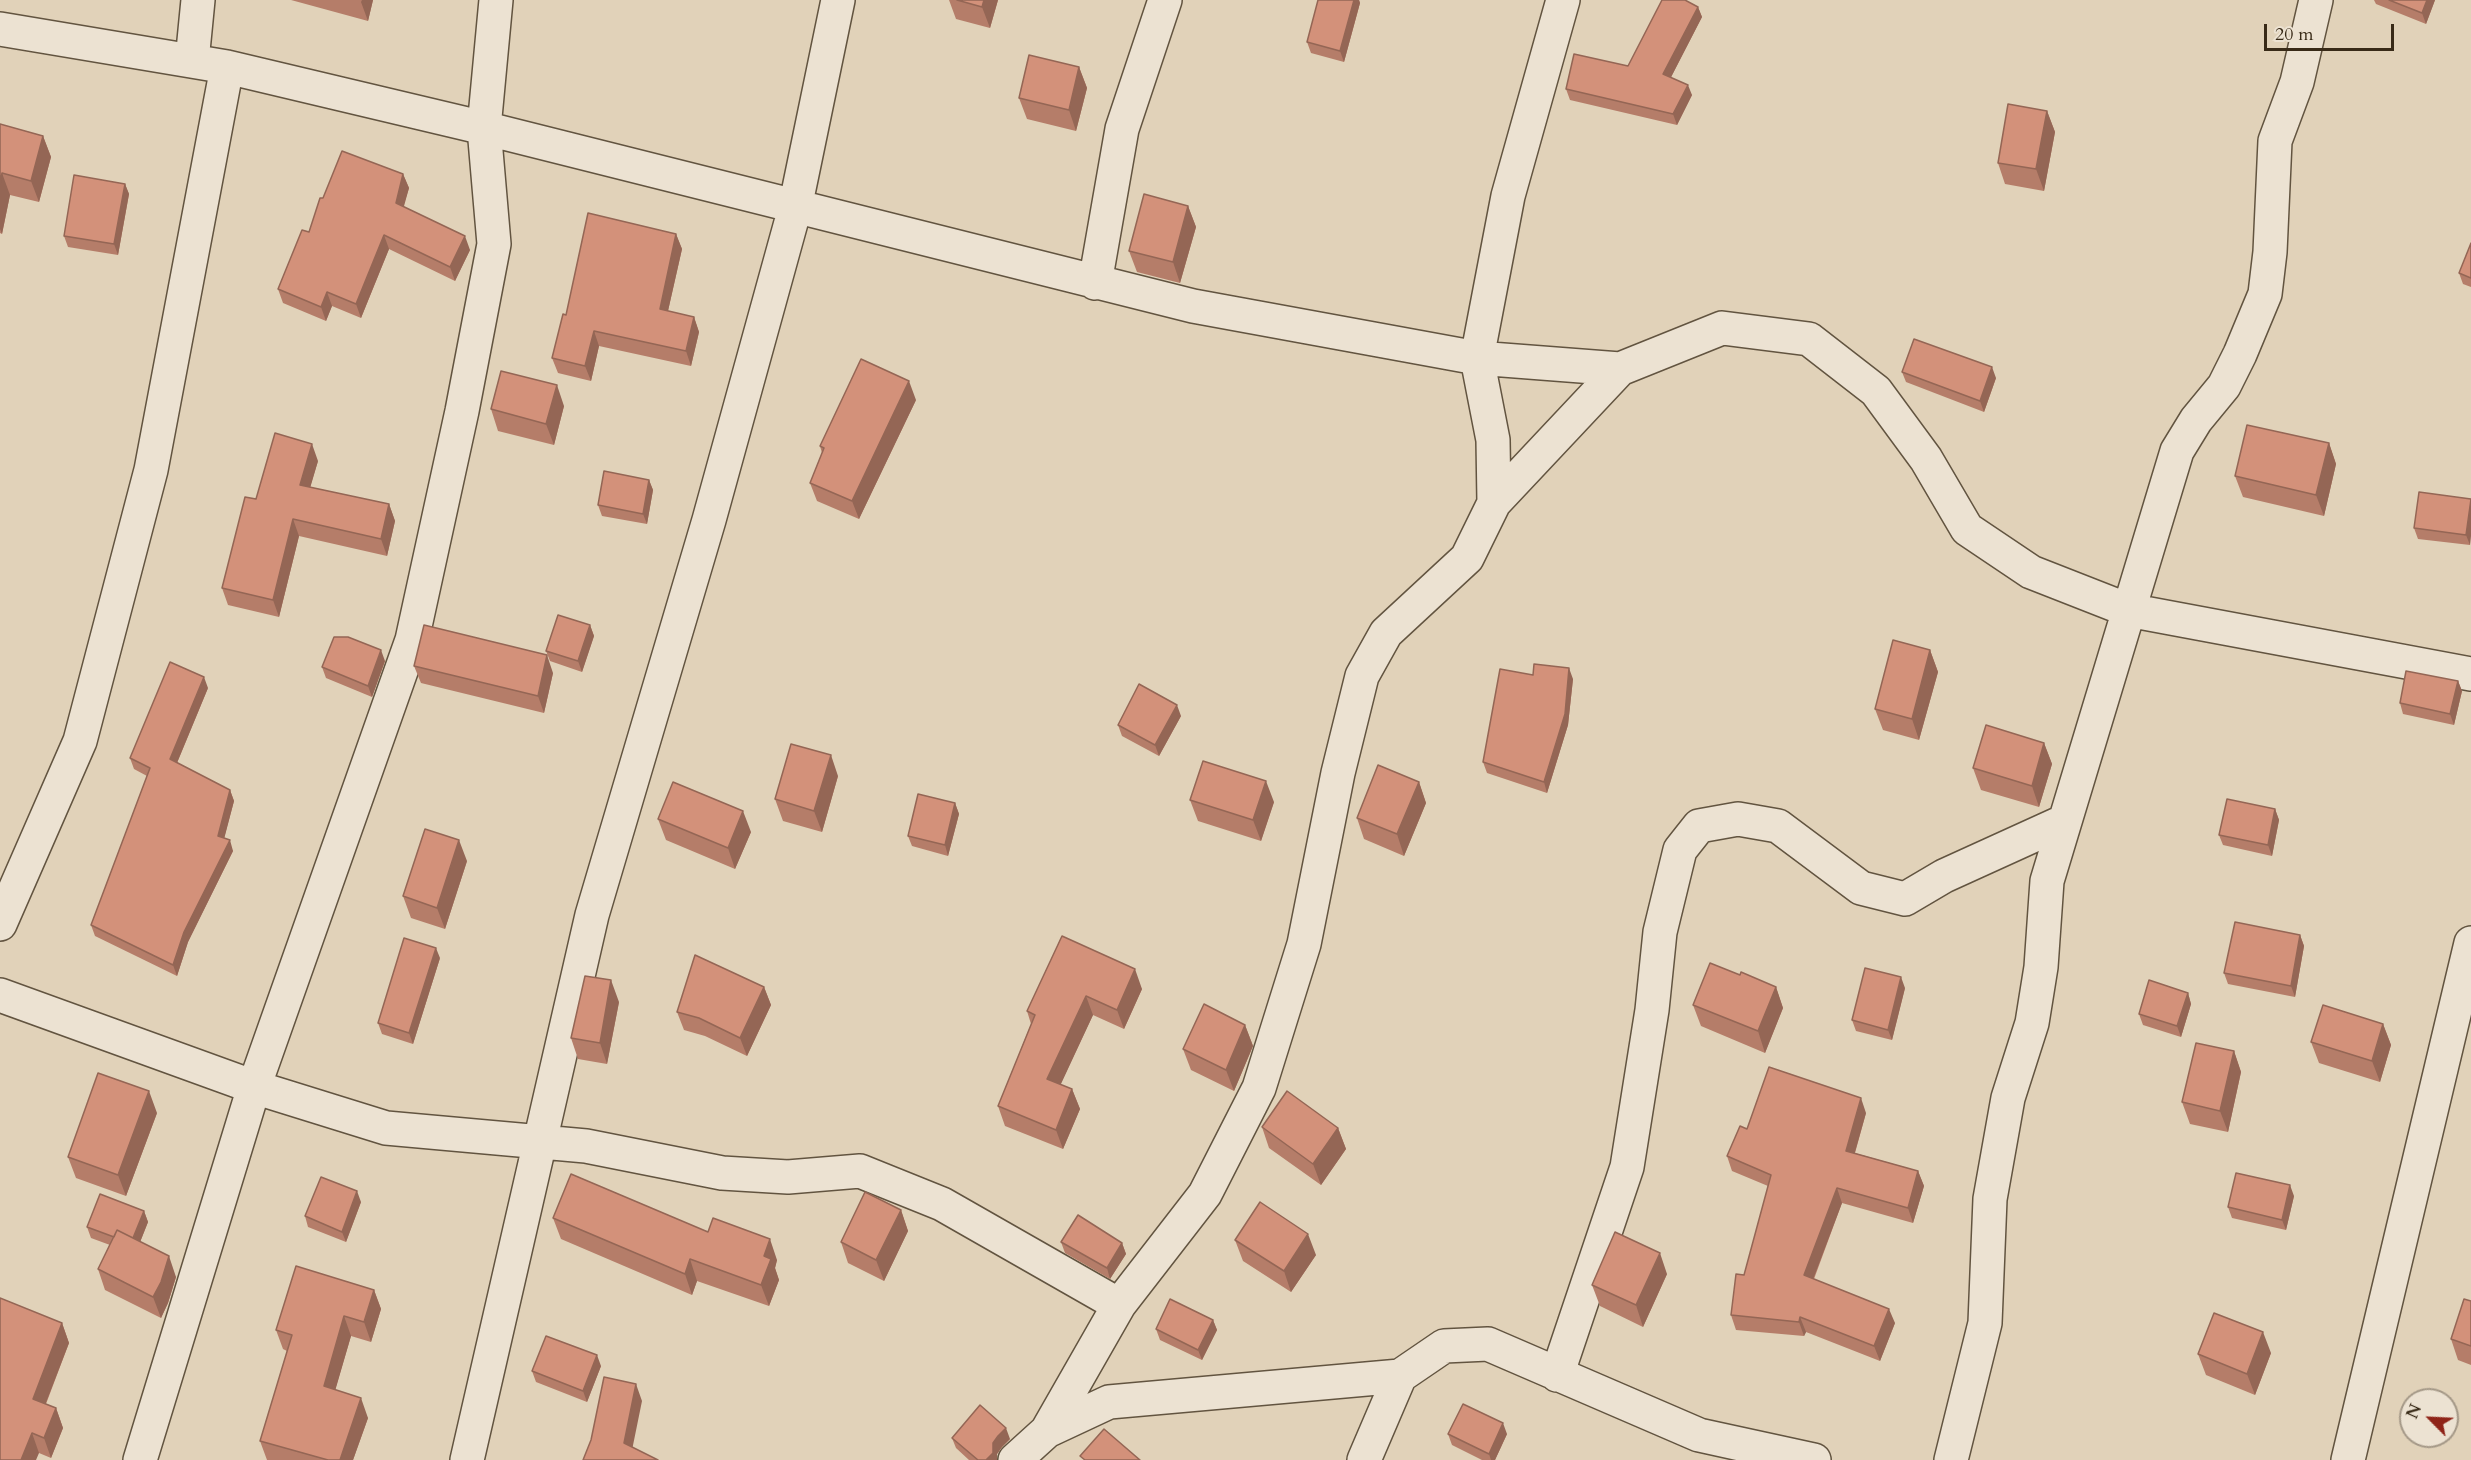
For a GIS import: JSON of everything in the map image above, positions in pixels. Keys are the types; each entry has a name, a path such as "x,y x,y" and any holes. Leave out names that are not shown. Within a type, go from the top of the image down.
{"street":[{"path":"192,61 198,0"},
{"path":"140,1460 254,1087 412,640 462,411 494,244 484,128 496,0"},
{"path":"467,1460 538,1141 592,915 709,520 795,208 838,0"},
{"path":"1095,283 1122,129 1165,0"},
{"path":"1494,503 1493,440 1477,358 1508,196 1563,0"},
{"path":"1951,1460 1985,1323 1989,1199 2008,1098 2032,1023 2041,967 2048,881 2128,610 2178,451 2196,420 2224,386 2265,294 2270,252 2275,141 2297,82 2316,0"},
{"path":"0,29 227,67 484,128 795,208 1193,306 1477,358 1620,369"},
{"path":"0,924 80,741 151,470 227,67"},
{"path":"1047,1431 1119,1305 1206,1194 1259,1088 1304,944 1338,773 1362,676 1386,633 1467,558 1494,503 1620,369 1722,328 1809,339 1876,391 1926,459 1967,529 2031,572 2128,610 2471,674"},
{"path":"1557,1375 1628,1167 1652,1010 1660,932 1680,850 1699,826 1738,819 1778,826 1861,888 1905,899 1944,876 2065,821"},
{"path":"2348,1460 2471,943"},
{"path":"0,995 254,1087 386,1128 586,1146 722,1173 788,1177 860,1171 942,1204 1119,1305"},
{"path":"1015,1460 1047,1431 1109,1402 1400,1376 1444,1346 1488,1344 1699,1435 1814,1460"},
{"path":"1364,1460 1400,1376"}],"building":[{"path":"957,0 984,0 982,7"},
{"path":"1318,0 1354,0 1340,51 1307,42"},
{"path":"1662,0 1685,0 1698,7 1663,74 1688,85 1673,114 1566,89 1574,54 1628,66"},
{"path":"2389,0 2427,0 2422,13"},
{"path":"1029,55 1079,67 1069,110 1019,98"},
{"path":"2008,104 2047,111 2036,169 1998,163"},
{"path":"0,124 43,136 31,181 2,173 0,184"},
{"path":"342,151 403,174 396,203 465,236 450,267 384,235 356,304 327,292 321,307 278,289 302,230 309,232 320,198 323,198"},
{"path":"74,175 125,184 114,244 64,236"},
{"path":"1144,194 1188,206 1173,262 1129,251"},
{"path":"588,213 676,234 660,309 694,317 686,351 594,331 585,366 552,358 563,314 566,315"},
{"path":"2471,243 2471,278 2459,273"},
{"path":"1914,339 1992,367 1980,401 1902,372"},
{"path":"861,359 909,381 852,501 810,483 824,448 820,446"},
{"path":"501,371 557,385 546,424 491,409"},
{"path":"2247,425 2329,443 2316,495 2235,476"},
{"path":"275,433 312,444 300,485 389,504 381,539 293,519 273,600 222,588 245,497 256,499"},
{"path":"604,471 649,480 643,514 598,505"},
{"path":"2419,492 2471,499 2466,535 2414,528"},
{"path":"558,615 590,625 578,661 546,651"},
{"path":"424,625 547,655 538,696 414,666"},
{"path":"334,637 348,637 381,650 368,686 322,667"},
{"path":"1893,640 1930,650 1912,719 1875,709"},
{"path":"170,662 204,677 170,759 230,790 218,836 230,840 184,932 173,965 91,925 150,768 130,758"},
{"path":"1534,664 1569,668 1565,714 1544,782 1483,762 1500,669 1533,675"},
{"path":"2406,671 2458,681 2450,714 2400,703"},
{"path":"1139,684 1177,705 1155,745 1118,725"},
{"path":"1986,725 2044,743 2032,786 1973,768"},
{"path":"791,744 831,755 814,811 775,799"},
{"path":"1203,761 1266,781 1253,820 1190,800"},
{"path":"1378,765 1419,782 1397,834 1357,818"},
{"path":"673,782 743,811 728,848 658,819"},
{"path":"918,794 955,803 945,845 908,836"},
{"path":"2227,799 2275,809 2268,845 2219,835"},
{"path":"425,829 459,840 437,908 403,896"},
{"path":"2235,922 2300,935 2291,986 2224,973"},
{"path":"1062,936 1135,969 1117,1010 1086,996 1047,1079 1072,1089 1056,1130 998,1106 1035,1015 1027,1011"},
{"path":"404,938 436,948 409,1033 378,1023"},
{"path":"695,955 764,987 740,1038 699,1018 677,1012"},
{"path":"1710,963 1740,975 1741,972 1776,987 1758,1031 1693,1005"},
{"path":"1865,968 1901,977 1888,1030 1852,1020"},
{"path":"585,976 611,980 600,1043 571,1038"},
{"path":"2149,980 2188,993 2177,1026 2139,1014"},
{"path":"1204,1004 1245,1025 1226,1070 1183,1049"},
{"path":"2323,1005 2383,1024 2372,1061 2311,1042"},
{"path":"2196,1043 2234,1051 2220,1111 2182,1102"},
{"path":"1769,1067 1861,1098 1846,1151 1918,1171 1908,1208 1837,1188 1804,1275 1889,1309 1874,1346 1800,1317 1799,1322 1731,1315 1736,1274 1744,1275 1771,1175 1727,1156 1740,1126 1747,1129"},
{"path":"98,1073 149,1091 118,1175 68,1157"},
{"path":"1287,1091 1338,1128 1313,1164 1262,1127"},
{"path":"2236,1173 2290,1185 2282,1220 2228,1207"},
{"path":"571,1174 708,1232 713,1218 770,1239 764,1256 771,1259 761,1285 690,1259 685,1274 553,1218"},
{"path":"321,1177 357,1191 342,1232 305,1216"},
{"path":"865,1192 901,1210 876,1260 841,1242"},
{"path":"100,1194 144,1211 133,1238 117,1230 114,1237 87,1227"},
{"path":"1260,1202 1308,1234 1284,1271 1235,1240"},
{"path":"1078,1215 1122,1243 1107,1268 1061,1242"},
{"path":"117,1230 169,1256 161,1282 153,1297 98,1269"},
{"path":"1615,1232 1660,1253 1636,1305 1592,1285"},
{"path":"296,1266 374,1290 364,1322 344,1316 324,1386 361,1398 340,1460 328,1460 260,1441 292,1335 276,1330"},
{"path":"0,1298 62,1323 33,1399 56,1408 44,1438 32,1433 21,1460 0,1460"},
{"path":"1170,1299 1213,1320 1198,1350 1156,1329"},
{"path":"2464,1299 2471,1301 2471,1346 2451,1339"},
{"path":"2214,1313 2263,1332 2247,1374 2198,1354"},
{"path":"546,1336 597,1355 583,1391 532,1371"},
{"path":"604,1377 636,1384 624,1443 658,1460 583,1460 591,1440"},
{"path":"1463,1404 1503,1423 1489,1454 1448,1434"},
{"path":"980,1405 1006,1428 993,1443 993,1453 986,1460 978,1460 952,1438"},
{"path":"1104,1429 1140,1460 1085,1460 1080,1456"}]}
